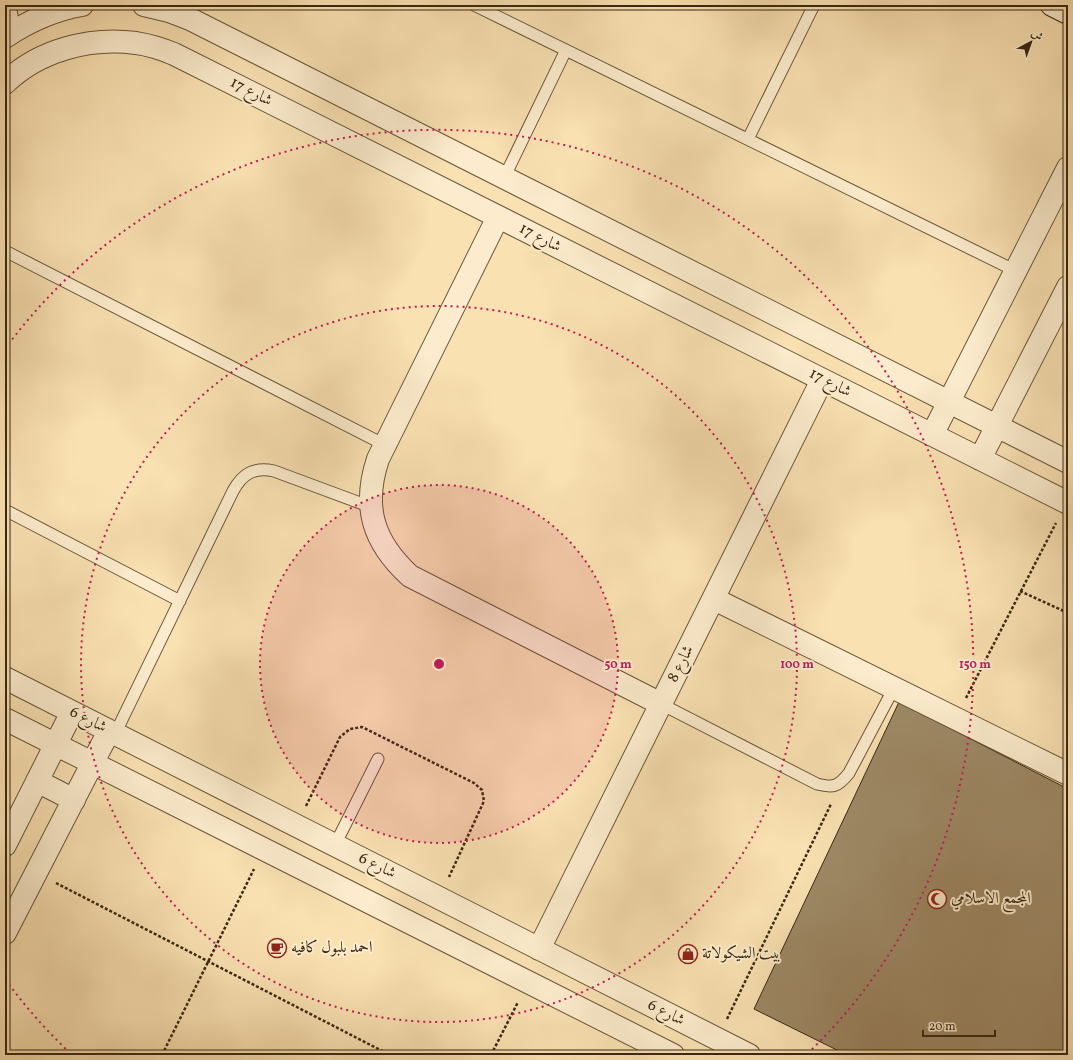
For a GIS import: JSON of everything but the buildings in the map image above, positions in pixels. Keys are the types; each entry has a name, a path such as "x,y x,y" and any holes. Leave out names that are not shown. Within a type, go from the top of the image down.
{"street":[{"path":"12,33 38,18 59,10 82,5"},
{"path":"144,5 169,11 190,19 1068,462"},
{"path":"1052,5 1068,13"},
{"name":"شارع 17","path":"5,83 42,57 79,45 118,41 137,43 174,54 1067,503"},
{"path":"932,435 1068,168"},
{"path":"498,217 378,459 370,491 374,523 387,553 410,576 661,704"},
{"path":"980,459 1068,287"},
{"name":"شارع 8","path":"539,949 822,380"},
{"path":"714,599 1068,774"},
{"name":"شارع 6","path":"5,678 749,1055"},
{"path":"5,845 72,712"},
{"path":"5,719 674,1055"},
{"path":"5,933 93,764 112,732"},
{"path":"37,781 74,800"},
{"path":"633,1034 648,1004"}],"lane":[{"path":"10,5 13,20 12,33"},
{"path":"474,5 1016,271"},
{"path":"748,139 814,5"},
{"path":"504,178 566,50"},
{"path":"5,251 385,445"},
{"path":"112,732 180,601 233,491 238,482 245,475 264,469 371,507"},
{"path":"5,510 180,601"},
{"path":"661,704 817,784 829,787 841,783 849,773 894,688"},
{"path":"335,846 378,759"}],"path":[{"path":"955,718 1067,503"},
{"path":"1020,591 1068,614"},
{"path":"296,826 340,738 350,729 362,727 474,783 482,790 484,801 439,897"},
{"path":"717,1039 841,783"},
{"path":"162,1055 264,849"},
{"path":"36,872 390,1055"},
{"path":"490,1055 529,982"}],"place":[{"name":"المجمع الاسلامي","path":"937,899"},
{"name":"احمد بلبول كافيه","path":"277,948"},
{"name":"بيت الشيكولاتة","path":"688,954"}]}
